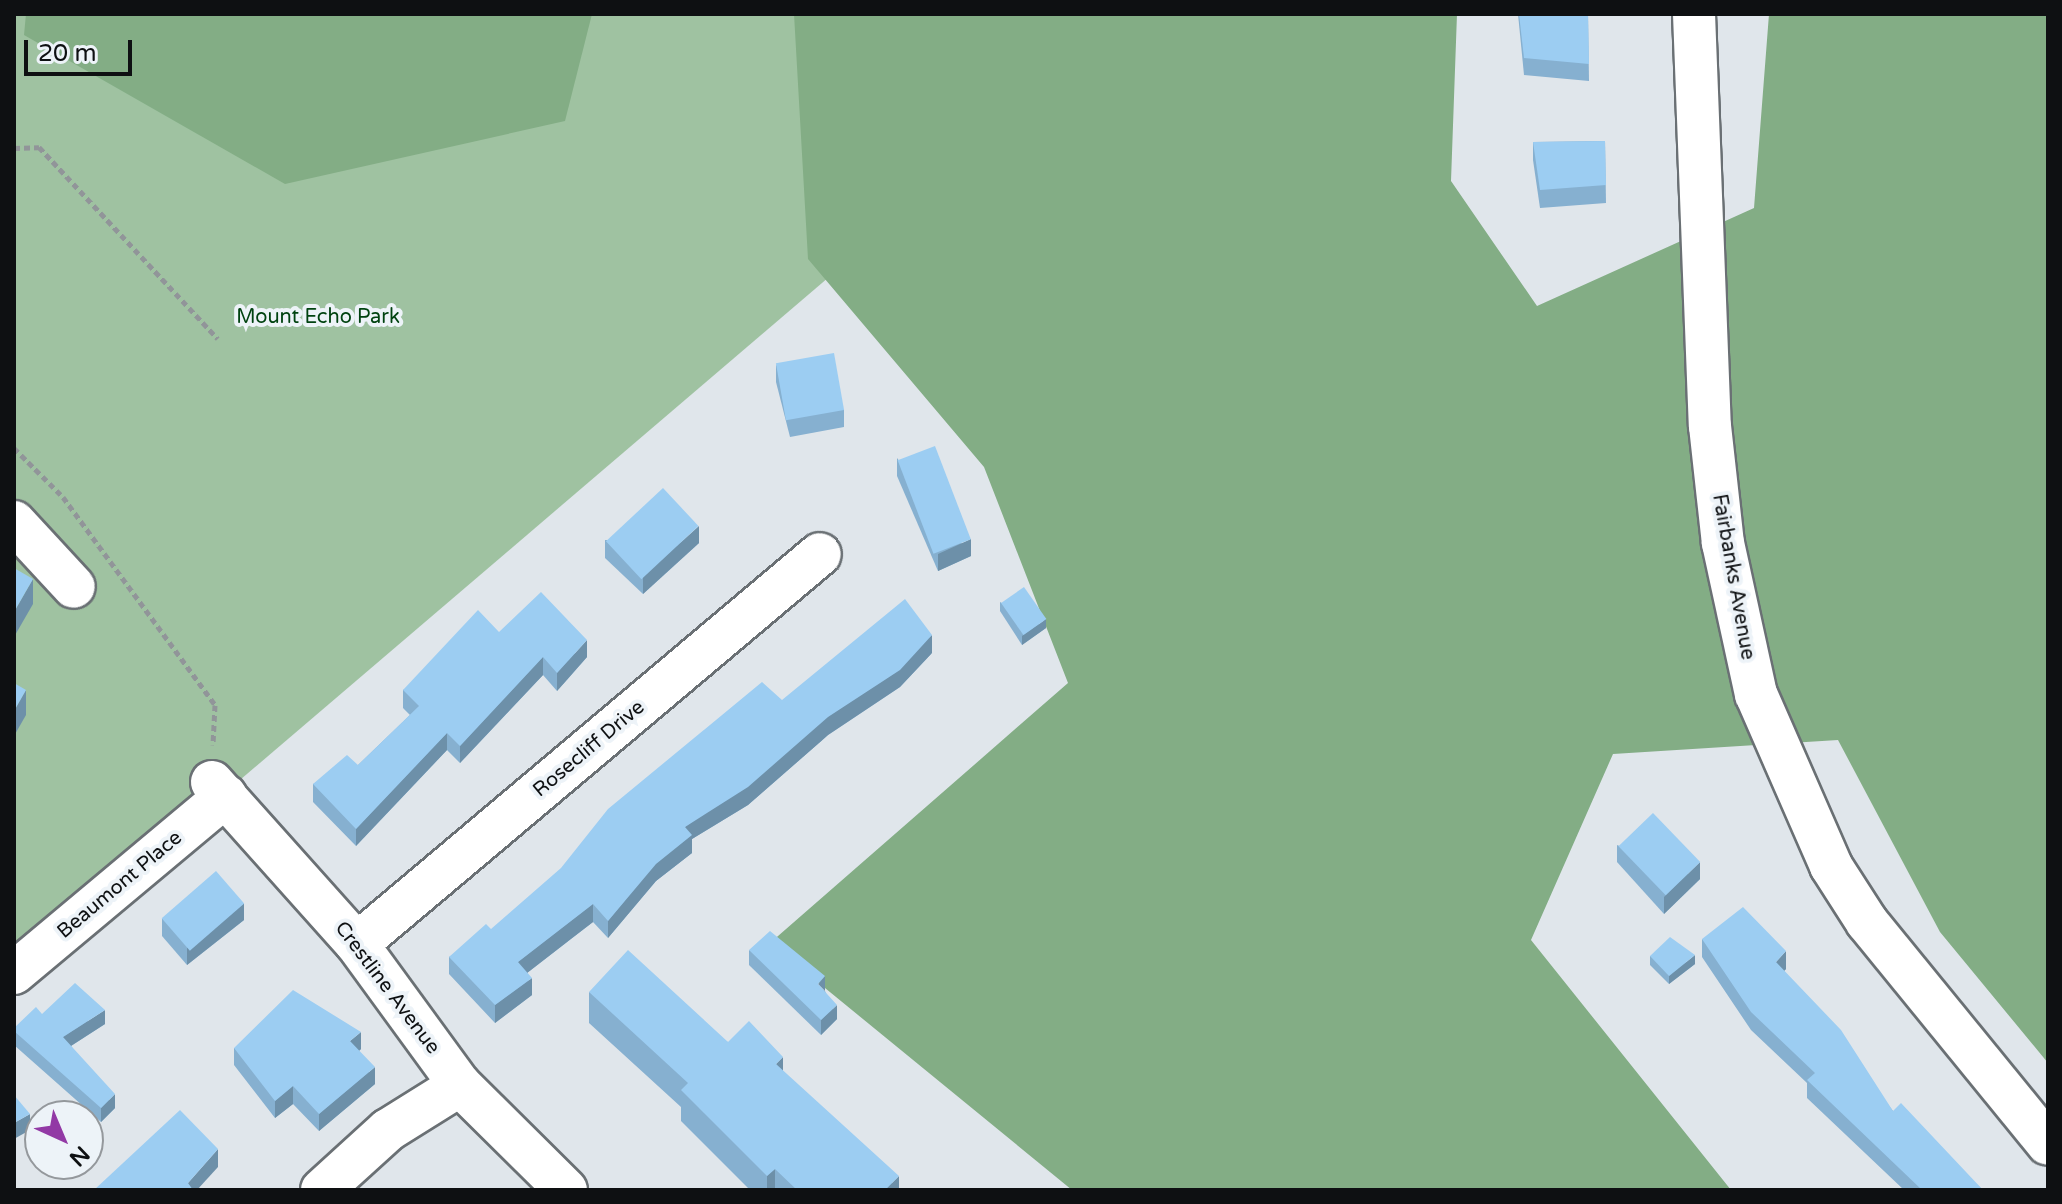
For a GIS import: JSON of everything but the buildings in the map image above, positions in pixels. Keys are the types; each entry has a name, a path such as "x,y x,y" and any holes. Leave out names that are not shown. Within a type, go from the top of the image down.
{"street":[{"name":"Fairbanks Avenue","path":"1694,14 1710,426 1723,543 1756,694 1838,877 2048,1144"},
{"path":"14,522 74,587"},
{"name":"Rosecliff Drive","path":"357,944 820,554"},
{"name":"Crestline Avenue","path":"219,789 357,944 460,1085 566,1190"},
{"name":"Beaumont Place","path":"14,973 219,789"},
{"path":"322,1190 388,1130 460,1085"}],"path":[{"path":"14,148 39,147 218,339"},
{"path":"14,448 63,497 215,705 219,789"}],"green space":[{"name":"Mount Echo Park","path":"14,14 1137,14 14,973"},
{"path":"26,14 592,14 565,121 285,184 24,35"},
{"path":"794,14 1457,14 1451,181 1537,306 1754,208 1769,14 2048,14 2048,1063 1940,932 1838,740 1613,754 1531,940 1731,1190 1072,1190 770,943 1068,683 984,467 808,259"}]}
